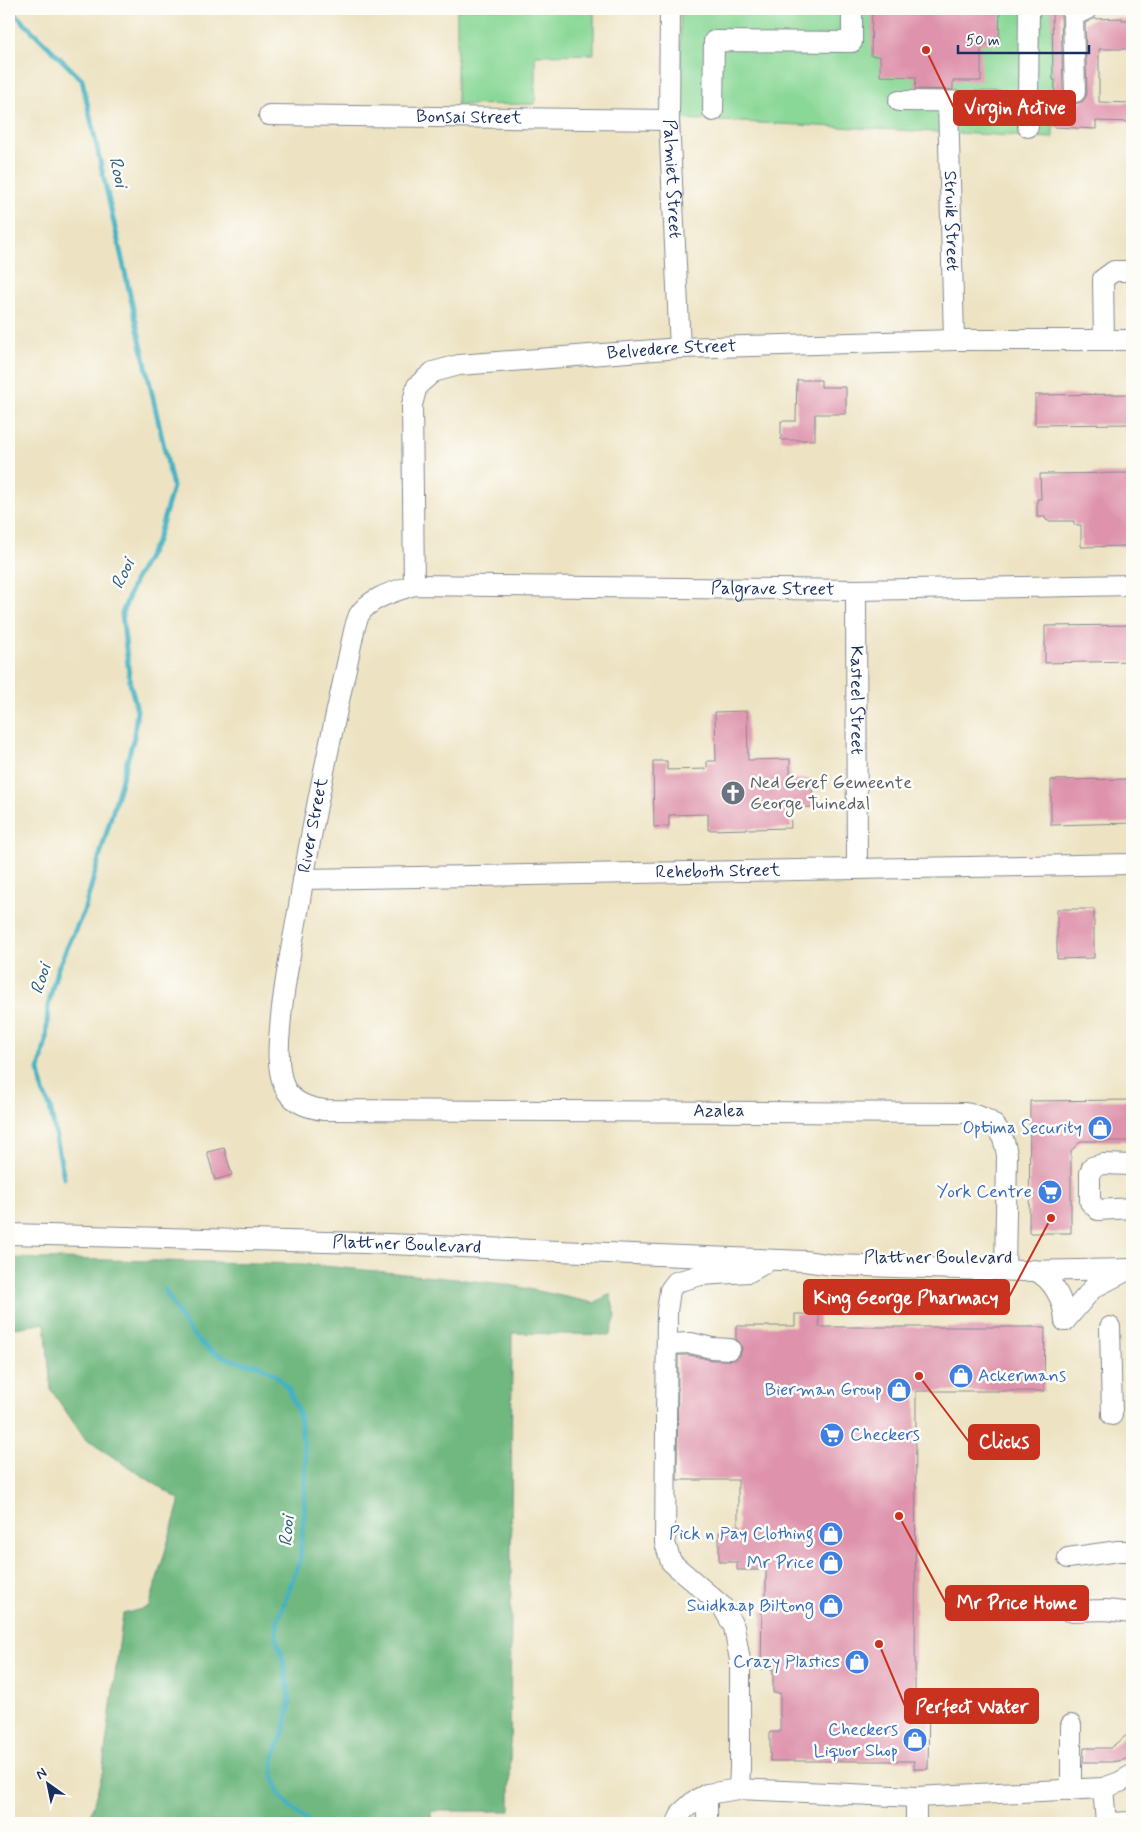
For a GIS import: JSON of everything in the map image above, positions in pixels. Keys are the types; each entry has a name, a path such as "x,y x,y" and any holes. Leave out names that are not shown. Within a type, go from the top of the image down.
{"street":[{"name":"Palmiet Street","path":"670,9 669,120 680,348"},
{"path":"713,111 714,41 852,42 852,9"},
{"path":"1028,126 1029,9"},
{"path":"1075,92 1074,16 1087,9"},
{"path":"900,101 1028,102"},
{"name":"Struik Street","path":"948,102 954,340"},
{"name":"Bonsai Street","path":"269,115 669,120"},
{"path":"1104,340 1104,278 1114,271 1132,271"},
{"name":"Belvedere Street","path":"414,585 412,405 417,386 433,372 459,365 680,348 954,340 1132,340"},
{"name":"Palgrave Street","path":"414,585 856,590 1132,585"},
{"name":"River Street","path":"294,1099 285,1087 278,1060 282,999 303,879 348,656 359,616 366,607 381,597 414,585"},
{"name":"Kasteel Street","path":"856,590 857,869"},
{"name":"Reheboth Street","path":"303,879 1132,864"},
{"name":"Azalea","path":"294,1099 310,1108 324,1110 978,1114 997,1127 1005,1143 1006,1264"},
{"path":"1126,1211 1098,1210 1091,1205 1091,1170 1097,1165 1132,1165"},
{"name":"Plattner Boulevard","path":"9,1234 355,1243 804,1261 833,1266 1006,1264 1132,1258"},
{"path":"739,1789 740,1660 734,1627 722,1606 671,1562 665,1543 667,1311 670,1290 676,1282 701,1275 749,1272 768,1260"},
{"name":"Plattner Boulevard","path":"1006,1264 1034,1270 1132,1269"},
{"path":"1034,1270 1051,1284 1061,1299 1065,1321 1093,1288 1132,1269"},
{"path":"1110,1326 1112,1415"},
{"path":"667,1344 691,1343 712,1348 730,1349"},
{"path":"1068,1558 1122,1549"},
{"path":"1069,1611 1106,1610 1129,1613"},
{"path":"1071,1725 1071,1790"},
{"path":"677,1823 682,1812 694,1801 707,1794 739,1789 916,1796 1103,1788 1132,1775"},
{"path":"1103,1788 1106,1823 1132,1822"},
{"path":"707,1794 707,1823"},
{"path":"916,1796 916,1823"}],"green space":[{"path":"457,9 594,9 594,54 535,55 535,104 457,105"},
{"path":"680,9 1052,9 1053,138 682,119"},
{"path":"9,1258 304,1264 505,1284 594,1303 610,1294 616,1316 610,1335 512,1333 510,1811 431,1811 431,1823 88,1823 102,1775 123,1614 149,1607 180,1500 85,1439 51,1390 45,1323 9,1329"}],"building":[{"path":"872,9 1000,9 999,44 981,44 981,81 953,81 953,90 915,89 916,77 880,76 880,56 871,56"},
{"path":"1052,9 1064,9 1061,16 1063,92 1065,99 1075,104 1082,102 1087,92 1085,23 1093,19 1122,18 1122,20 1132,20 1132,49 1099,49 1099,102 1132,103 1132,122 1096,121 1096,129 1054,127 1055,80 1053,80"},
{"path":"797,380 821,380 821,387 846,387 846,414 815,414 815,440 781,440 781,421 796,421"},
{"path":"1132,394 1132,424 1035,425 1035,395"},
{"path":"1132,473 1130,546 1081,547 1081,525 1074,525 1074,521 1048,521 1045,517 1037,517 1037,499 1041,499 1040,474"},
{"path":"1132,625 1132,661 1045,663 1045,626"},
{"name":"Ned Geref Gemeente George Tuinedal","path":"747,711 748,760 790,759 790,779 812,779 813,807 790,808 791,828 708,830 708,814 669,815 669,826 654,827 653,761 667,761 667,770 707,769 707,761 716,761 715,712"},
{"path":"1132,779 1132,823 1051,825 1051,780"},
{"path":"1057,909 1094,909 1094,958 1057,959"},
{"name":"York Centre","path":"1132,1100 1132,1141 1081,1141 1071,1151 1071,1233 1029,1233 1030,1101"},
{"path":"224,1148 232,1175 215,1180 207,1152"},
{"path":"795,1314 819,1314 819,1327 1045,1327 1044,1391 916,1391 915,1700 929,1700 928,1769 914,1769 914,1761 770,1761 770,1732 780,1732 780,1693 773,1693 773,1669 761,1669 762,1610 766,1610 766,1570 737,1570 737,1562 719,1562 719,1532 738,1532 738,1480 677,1480 678,1355 690,1355 711,1360 735,1360 740,1356 742,1349 736,1339 736,1326 795,1326"},
{"path":"1132,1731 1132,1754 1124,1760 1083,1762 1084,1748 1110,1748"}],"waterway":[{"name":"Rooi","path":"10,9 82,80 173,487 157,541 134,582 122,614 130,683 137,710 134,737 84,911 57,970 48,1006 46,1041 39,1070 43,1092 50,1107 64,1178"},
{"name":"Rooi","path":"164,1289 183,1322 199,1341 212,1352 235,1361 260,1366 273,1373 288,1388 299,1414 306,1461 304,1517 300,1560 278,1620 276,1637 282,1654 290,1703 284,1731 273,1760 273,1775 279,1793 287,1804 310,1823"}],"place":[{"name":"Virgin Active","path":"926,50"},
{"name":"Ned Geref Gemeente George Tuinedal","path":"733,793"},
{"name":"Optima Security","path":"1100,1128"},
{"name":"York Centre","path":"1050,1192"},
{"name":"King George Pharmacy","path":"1051,1218"},
{"name":"Clicks","path":"919,1376"},
{"name":"Ackermans","path":"961,1376"},
{"name":"Bierman Group","path":"899,1390"},
{"name":"Checkers","path":"832,1435"},
{"name":"Mr Price Home","path":"899,1516"},
{"name":"Pick n Pay Clothing","path":"831,1534"},
{"name":"Mr Price","path":"831,1563"},
{"name":"Suidkaap Biltong","path":"831,1606"},
{"name":"Perfect Water","path":"879,1644"},
{"name":"Crazy Plastics","path":"857,1662"},
{"name":"Checkers Liquor Shop","path":"915,1740"}]}
